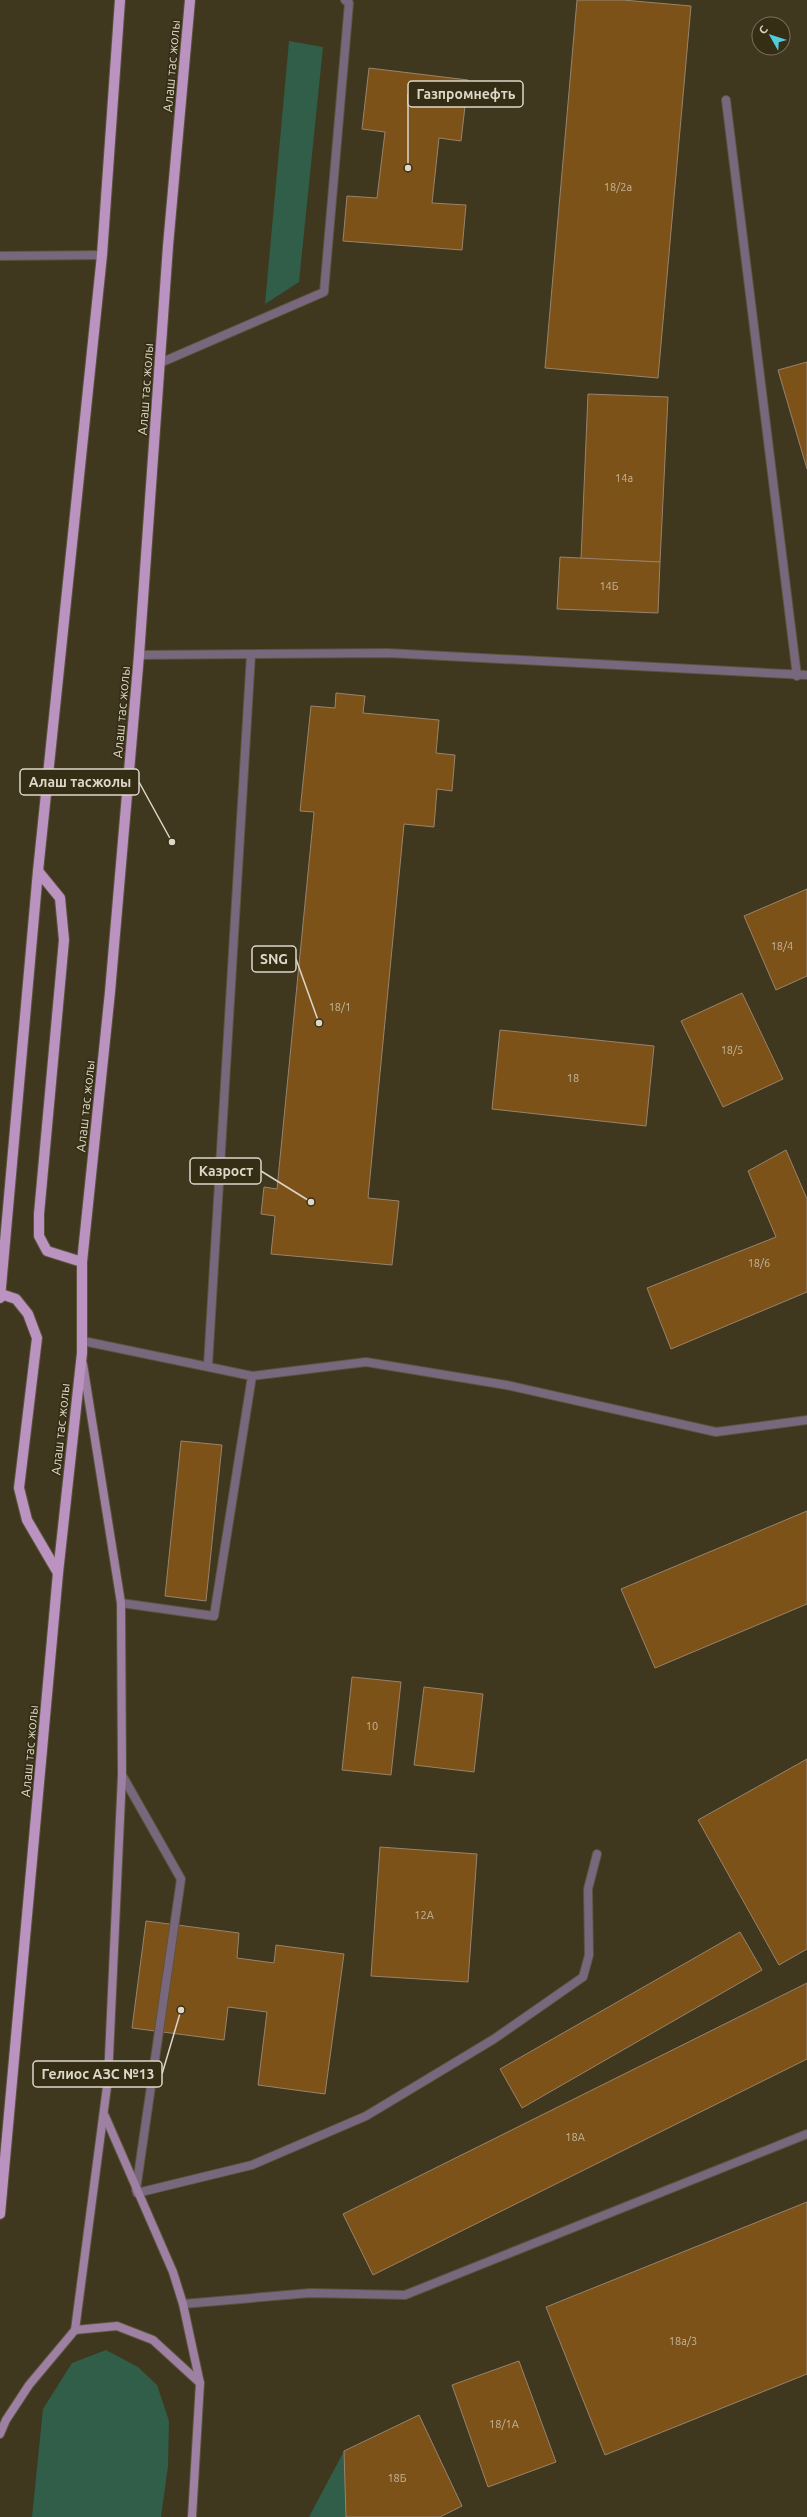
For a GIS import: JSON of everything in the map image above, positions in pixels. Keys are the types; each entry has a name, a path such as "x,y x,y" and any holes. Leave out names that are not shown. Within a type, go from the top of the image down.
{"main road":[{"path":"58,1574 27,1520 19,1488 37,1338 28,1314 16,1299 0,1296 38,871 102,255 120,0"},
{"name":"Алаш тас жолы","path":"0,2214 58,1574 82,1353 82,1262 110,992 140,655 160,363 190,0"},
{"path":"38,871 60,898 64,940 39,1214 39,1236 47,1251 82,1262"},
{"path":"0,2434 6,2420 29,2385 75,2330 105,2116 122,1775 121,1603 82,1353"},
{"path":"105,2116 136,2192 173,2272 184,2304 200,2383 192,2517"},
{"path":"75,2330 117,2326 153,2340 200,2383"}],"lane":[{"path":"160,363 324,292 349,3 346,0"},
{"path":"726,100 797,676"},
{"path":"0,256 102,255"},
{"path":"140,655 388,653 797,676 807,675"},
{"path":"208,1365 251,654"},
{"path":"83,1341 208,1365 252,1376 366,1362 506,1385 716,1432 807,1420"},
{"path":"121,1603 214,1616 252,1376"},
{"path":"122,1775 181,1879 136,2192 252,2166 366,2116 494,2039 583,1977 588,1956 588,1889 597,1854"},
{"path":"184,2304 310,2293 405,2296 807,2134"}],"green space":[{"path":"289,41 323,47 299,282 265,304"},
{"path":"106,2350 138,2367 157,2385 169,2421 168,2466 161,2517 32,2517 43,2409 72,2363"},
{"path":"344,2451 346,2517 309,2517"}],"building":[{"path":"577,0 623,0 691,6 658,378 545,368"},
{"path":"369,68 468,80 461,141 439,138 432,203 466,205 462,250 343,241 347,196 377,198 385,132 362,129"},
{"path":"807,362 807,469 778,370"},
{"path":"588,394 668,397 660,562 581,559"},
{"path":"560,557 660,562 658,613 557,609"},
{"path":"336,693 365,696 363,713 439,720 436,753 455,755 452,791 437,789 434,827 404,824 368,1198 399,1201 392,1265 271,1254 275,1216 261,1214 264,1187 277,1189 314,812 300,811 311,706 335,708"},
{"path":"807,889 807,976 776,990 744,916"},
{"path":"742,993 783,1079 723,1107 681,1021"},
{"path":"500,1030 654,1046 646,1126 492,1109"},
{"path":"786,1150 807,1199 807,1292 671,1349 647,1288 776,1237 748,1171"},
{"path":"181,1441 222,1445 206,1601 165,1596"},
{"path":"807,1511 807,1604 655,1668 621,1589"},
{"path":"352,1677 401,1682 391,1775 342,1770"},
{"path":"424,1687 483,1694 474,1772 414,1765"},
{"path":"807,1759 807,1949 779,1965 698,1820"},
{"path":"380,1847 477,1854 468,1982 371,1976"},
{"path":"146,1921 239,1933 237,1958 274,1963 276,1945 344,1954 325,2094 258,2085 267,2012 228,2007 224,2040 132,2028"},
{"path":"740,1932 762,1970 522,2108 500,2069"},
{"path":"807,1983 807,2059 373,2275 343,2214"},
{"path":"807,2202 807,2374 605,2455 546,2307"},
{"path":"519,2361 556,2462 488,2487 452,2385"},
{"path":"419,2415 462,2506 440,2517 346,2517 344,2451"}],"place":[{"name":"Газпромнефть","path":"408,168"},
{"name":"Алаш тасжолы","path":"172,842"},
{"name":"SNG","path":"319,1023"},
{"name":"Казрост","path":"311,1202"},
{"name":"Гелиос АЗС №13","path":"181,2010"}]}
